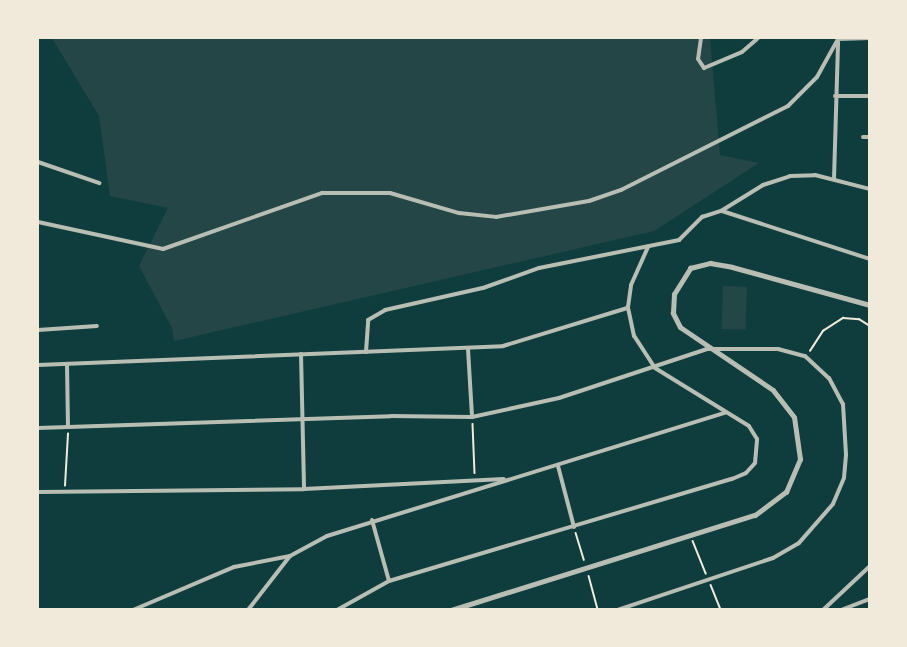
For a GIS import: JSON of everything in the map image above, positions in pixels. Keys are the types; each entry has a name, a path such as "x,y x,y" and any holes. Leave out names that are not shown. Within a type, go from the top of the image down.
{"street":[{"path":"701,38 698,59 704,68 742,52 758,38"},
{"path":"838,38 870,38"},
{"path":"834,179 838,38"},
{"path":"38,222 163,249 322,193 390,193 459,213 496,217 589,201 621,189 788,106 817,77 838,38"},
{"path":"835,96 870,96"},
{"path":"863,137 870,137"},
{"path":"38,162 99,183"},
{"path":"366,352 368,320 385,310 483,288 539,268 679,240 702,218 722,211 763,185 790,176 834,179 870,189"},
{"path":"722,211 870,259"},
{"path":"337,609 389,581 574,527 746,473 755,463 758,439 749,426 656,368 634,336 628,308 637,266 648,247"},
{"path":"451,609 587,570 768,508 786,492 800,459 799,429 781,397 707,350 682,330 673,313 677,285 696,265 732,267 870,305"},
{"path":"38,365 503,346 628,308"},
{"path":"38,330 97,326"},
{"path":"468,349 472,417"},
{"path":"38,428 472,417 519,409 656,368 707,350 778,349 805,356 829,378 843,404 846,455 844,478 833,504 799,543 773,558 618,609"},
{"path":"301,354 304,489"},
{"path":"67,364 68,427"},
{"path":"133,609 224,570 290,556 327,536 372,520 558,466 725,413"},
{"path":"558,466 574,527"},
{"path":"38,492 304,489 511,478"},
{"path":"372,520 389,581"},
{"path":"248,609 290,556"},
{"path":"823,609 870,566"},
{"path":"841,609 870,599"}],"path":[{"path":"805,356 818,342 823,331 843,318 859,319 870,326"},
{"path":"472,417 475,480"},
{"path":"65,490 68,427"},
{"path":"574,527 584,561"},
{"path":"690,535 721,609"},
{"path":"587,570 598,609"}],"shaded area":[{"path":"52,38 710,38 720,155 759,163 654,231 174,341 172,328 139,266 168,208 110,196 99,116"},
{"path":"723,286 747,287 745,330 721,329"}]}
